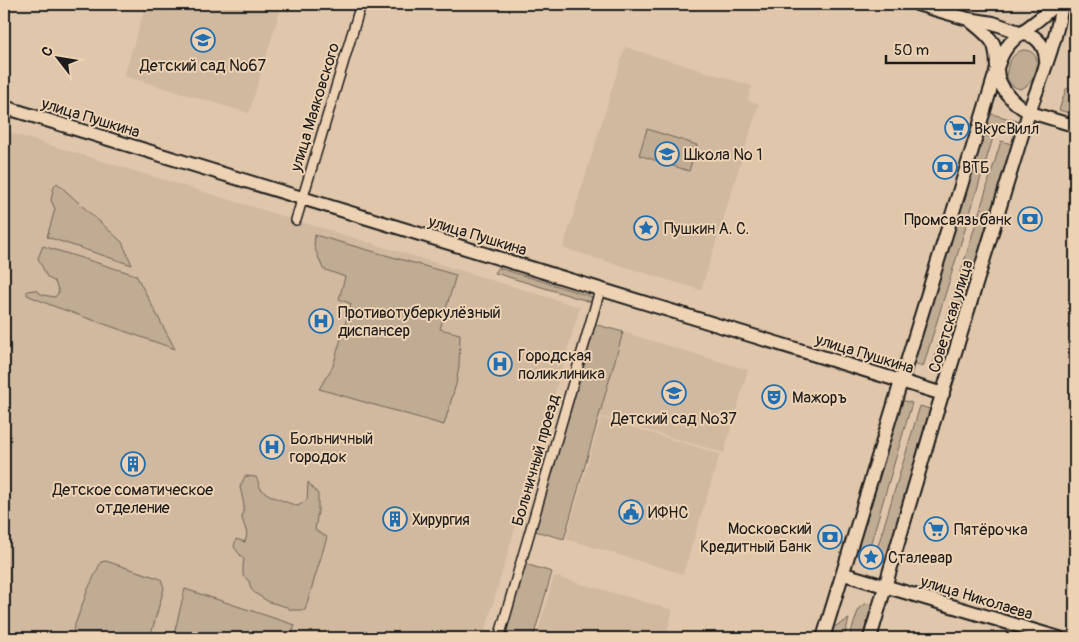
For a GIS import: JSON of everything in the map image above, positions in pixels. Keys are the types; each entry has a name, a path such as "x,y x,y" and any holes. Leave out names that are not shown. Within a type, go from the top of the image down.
{"main road":[{"path":"918,4 968,19 992,23 1034,37 1040,42 1046,56 1046,67"},
{"path":"998,65 1007,47 1055,4"},
{"name":"Советская улица","path":"870,638 1029,112 1046,67 1062,4"},
{"path":"968,19 993,44 1000,80 1005,90 1018,105 1029,112"},
{"name":"Советская улица","path":"824,638 998,65"},
{"path":"1005,90 1017,96 1024,96 1036,91"},
{"name":"улица Пушкина","path":"4,107 943,394"},
{"name":"улица Николаева","path":"844,574 1059,638"}],"street":[{"name":"улица Маяковского","path":"296,220 360,4"},
{"path":"1029,112 1075,126"},
{"name":"Больничный проезд","path":"499,638 600,290"}],"shaded area":[{"name":"Детский сад №67","path":"146,4 282,4 249,113 124,76"},
{"name":"Школа № 1","path":"625,47 752,86 748,100 759,104 701,290 563,248"},
{"path":"1023,50 1035,56 1037,68 1031,81 1020,89 1013,86 1009,81 1007,69 1013,57"},
{"path":"1075,85 1075,115 1059,110 1066,89"},
{"path":"992,114 1017,121 1015,133 987,124"},
{"path":"647,129 697,145 689,171 639,155"},
{"name":"Больничный городок","path":"4,131 580,307 483,638 4,638"},
{"path":"983,135 993,138 923,367 913,364"},
{"path":"1001,141 1012,144 941,373 931,370"},
{"path":"57,183 122,242 132,265 47,237 55,209 51,200 54,186"},
{"path":"315,235 456,275 440,329 460,334 459,367 444,425 319,389 333,366 351,304 339,299 345,277 323,269 314,246"},
{"path":"43,246 136,275 175,349 27,295 27,291 35,290 43,295 55,297 59,292 55,282 47,277 38,258"},
{"path":"499,268 593,297 594,303 495,273"},
{"path":"594,324 623,332 564,539 535,531"},
{"name":"Детский сад №37","path":"623,332 748,370 724,453 599,416"},
{"path":"901,400 912,403 867,556 856,553"},
{"path":"920,406 930,409 885,562 874,559"},
{"path":"601,418 720,454 683,574 566,539"},
{"path":"245,476 256,477 260,488 264,492 298,506 307,500 308,482 318,494 315,530 327,537 305,610 291,610 269,602 251,589 249,581 243,576 244,560 234,547 236,539 245,542 247,534 242,518 244,505 240,487"},
{"path":"106,561 161,579 164,588 150,638 77,638 73,630 88,589 101,562"},
{"path":"525,564 552,572 533,638 503,638"},
{"path":"554,576 673,610 665,638 536,638"},
{"path":"185,589 295,625 291,638 173,638"},
{"path":"867,603 872,605 862,638 849,638 859,608"},
{"path":"849,619 844,638 831,638 834,627"},
{"path":"4,629 29,638 4,638"}],"place":[{"name":"Детский сад №67","path":"203,40"},
{"name":"ВкусВилл","path":"957,128"},
{"name":"Школа № 1","path":"667,154"},
{"name":"ВТБ","path":"945,167"},
{"name":"Промсвязьбанк","path":"1030,219"},
{"name":"Пушкин А. С.","path":"646,228"},
{"name":"Противотуберкулёзный диспансер","path":"321,321"},
{"name":"Городская поликлиника","path":"500,364"},
{"name":"Детский сад №37","path":"674,393"},
{"name":"Мажоръ","path":"774,397"},
{"name":"Больничный городок","path":"272,447"},
{"name":"Детское соматическое отделение","path":"133,464"},
{"name":"ИФНС","path":"631,512"},
{"name":"Хирургия","path":"395,519"},
{"name":"Пятёрочка","path":"936,529"},
{"name":"Московский Кредитный Банк","path":"830,537"},
{"name":"Сталевар","path":"871,557"}]}
